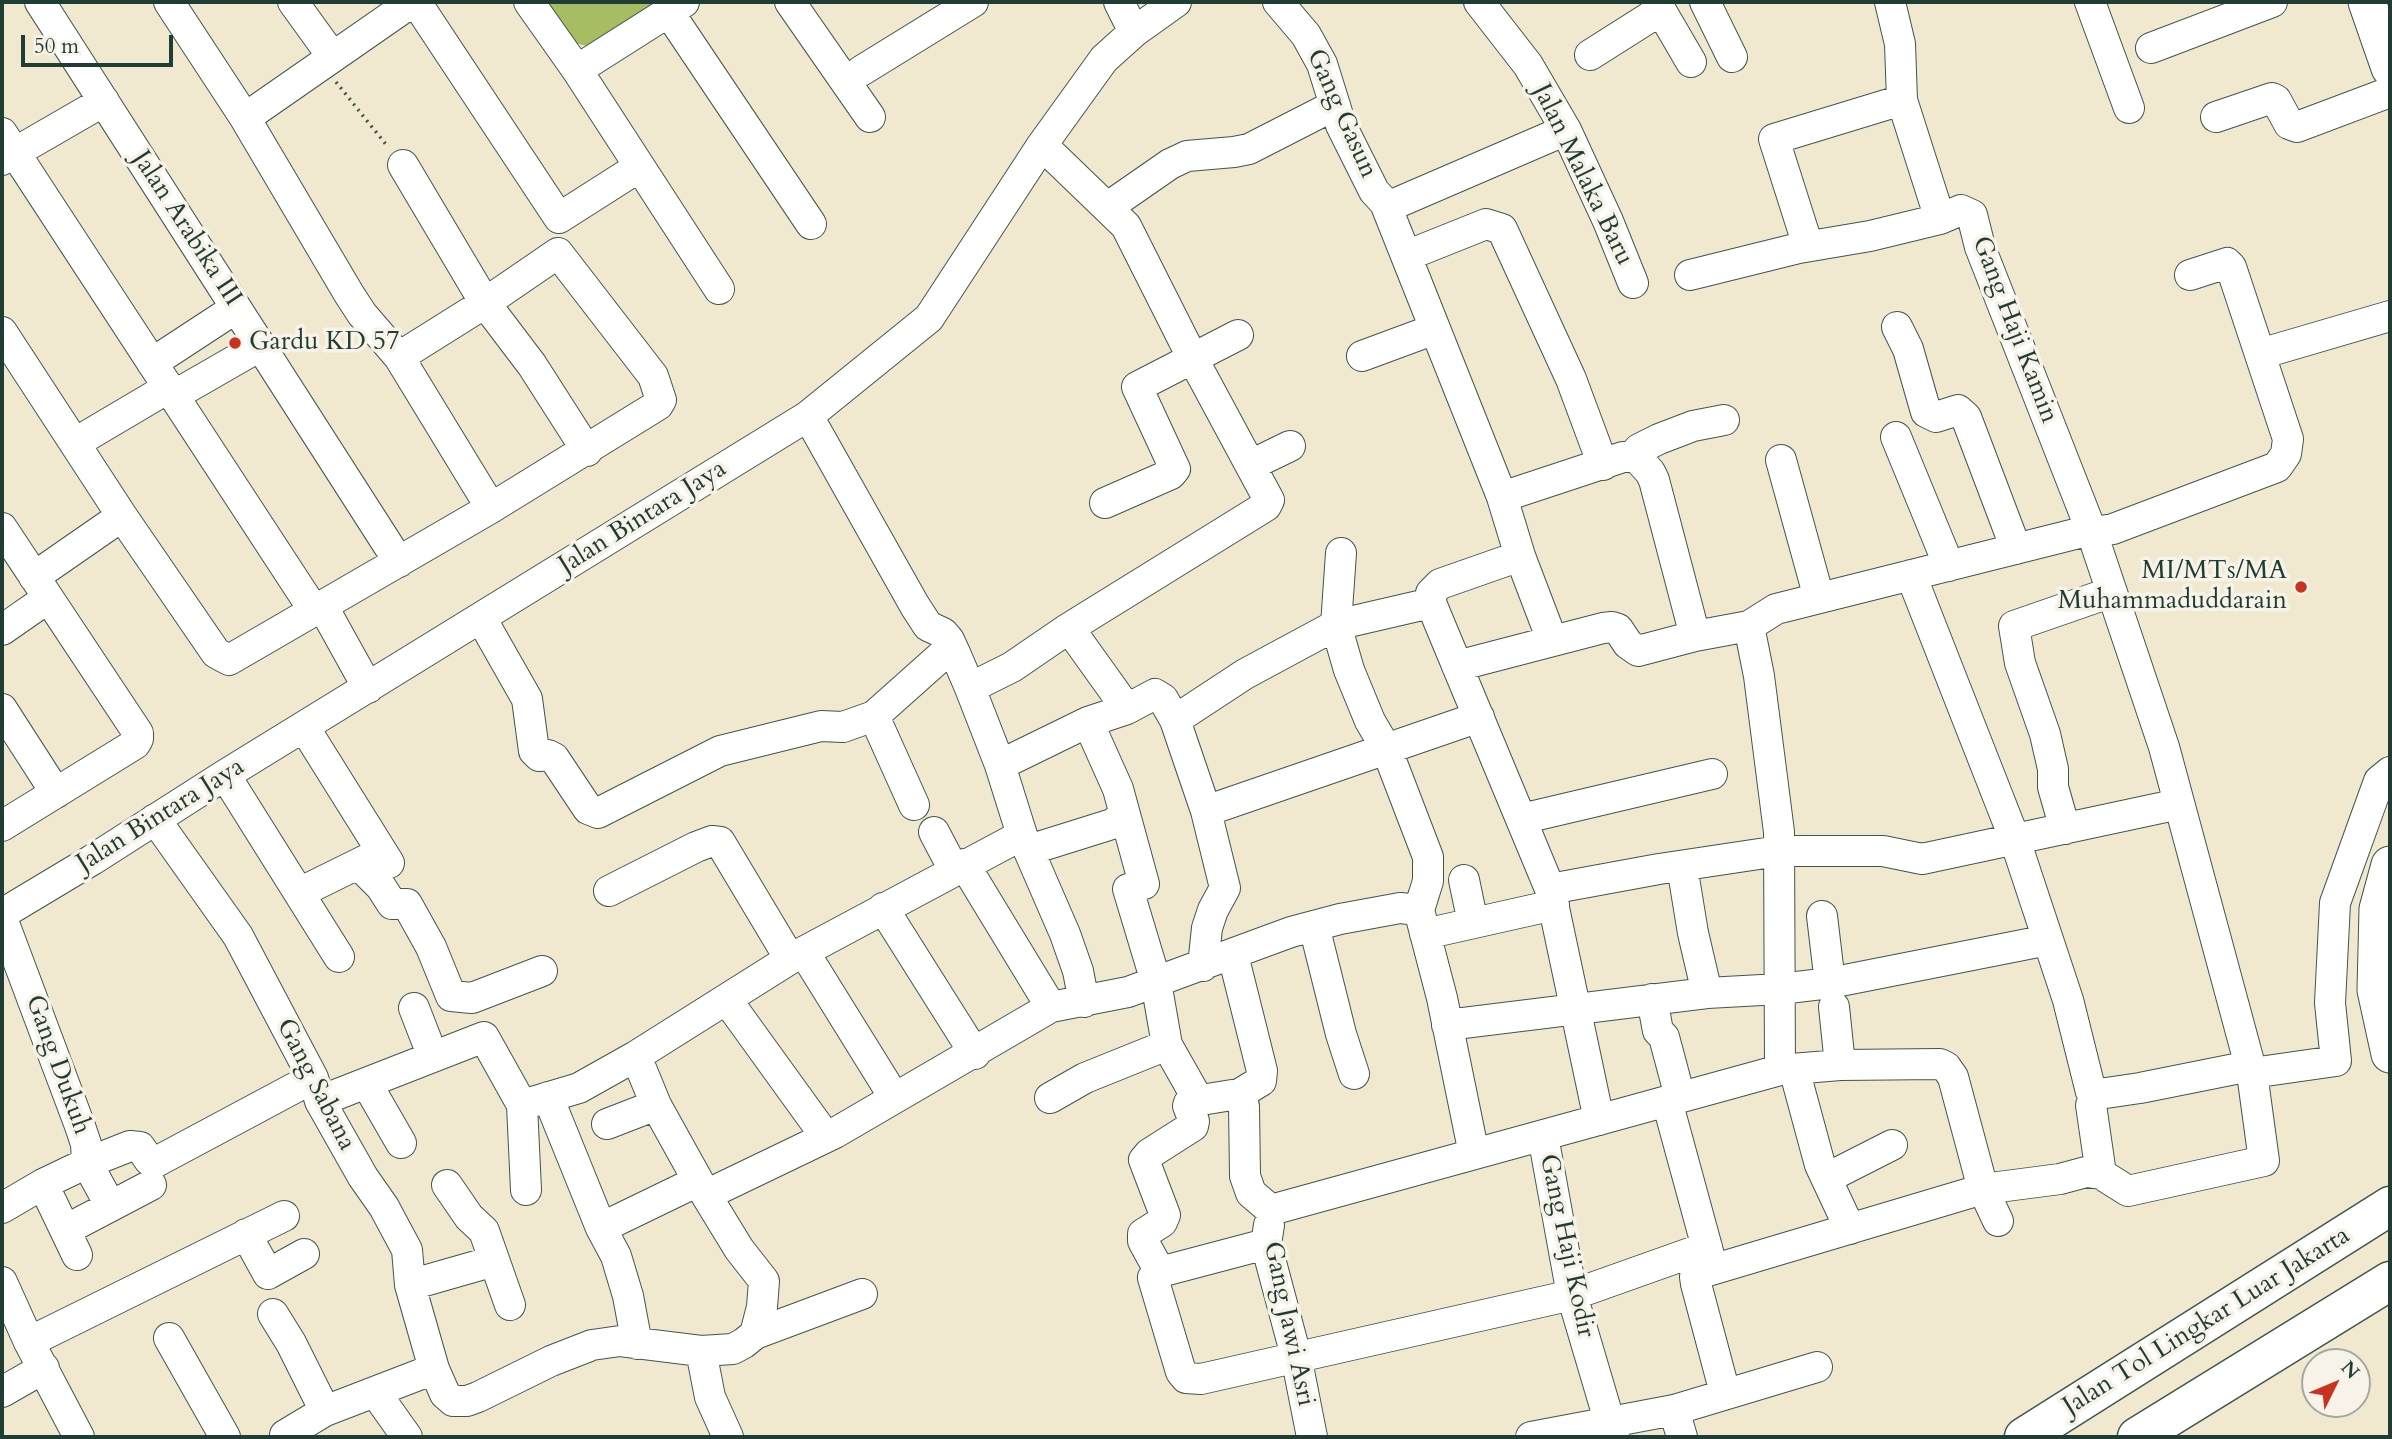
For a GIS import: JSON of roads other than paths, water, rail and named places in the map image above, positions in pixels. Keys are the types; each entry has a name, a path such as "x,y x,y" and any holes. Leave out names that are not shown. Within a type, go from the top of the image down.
{"highway":[{"name":"Jalan Tol Lingkar Luar Jakarta","path":"2024,1437 2390,1206"},
{"path":"2137,1437 2390,1281"}],"main road":[{"path":"2367,2 2390,68"},
{"path":"2390,865 2378,909 2376,990 2390,1054"}],"street":[{"name":"Jalan Arabika III","path":"40,2 399,562"},
{"path":"169,2 245,118 349,294 362,314 399,357 491,508"},
{"path":"293,2 327,60"},
{"path":"2,332 122,516 216,653 229,660 586,452 662,400 653,376 558,253 559,218 414,2 245,118"},
{"path":"529,2 577,70 719,289"},
{"path":"790,2 870,117"},
{"path":"861,71 973,2"},
{"path":"1119,2 1134,32"},
{"name":"Jalan Bintara Jaya","path":"2,916 225,775 808,416 929,318 1042,145 1104,59 1134,32 1176,2"},
{"name":"Gang Gasun","path":"1278,2 1306,35 1322,64 1341,125 1374,191 1385,203 1392,205 1566,130"},
{"name":"Jalan Malaka Baru","path":"1479,2 1528,65 1566,130 1633,283"},
{"path":"1705,2 1732,57"},
{"name":"Gang Haji Kamin","path":"1890,2 1900,44 1902,100 1940,219 1961,210 1972,215 1985,260 2091,530 2164,747 2251,1069 2264,1161 2128,1191 2101,1174"},
{"path":"2090,2 2129,108"},
{"path":"2151,48 2272,2"},
{"path":"1590,55 1658,6 1691,62"},
{"path":"577,70 677,7 811,224"},
{"path":"2216,117 2272,97 2289,124 2297,127 2390,92"},
{"path":"1808,246 1774,139 1902,100"},
{"path":"104,101 6,148 317,607 368,688"},
{"path":"1108,207 1170,164 1187,156 1249,149 1335,106"},
{"path":"970,688 1012,667 1069,628 1266,506 1269,500 1193,359 1126,226 1042,145"},
{"path":"403,165 485,303 532,365 586,452"},
{"path":"559,218 639,167"},
{"path":"1385,203 1502,497 1520,556 1552,640"},
{"path":"1690,275 1808,246 1870,236 1940,219"},
{"path":"1406,256 1486,224 1503,229 1571,379 1603,465"},
{"path":"399,357 558,253"},
{"path":"1457,666 1612,627 1618,629 1628,644 1638,651 1695,636 1749,626 1776,609 2091,530 2113,529 2277,467 2286,454 2288,439 2231,267 2227,263 2190,275"},
{"path":"152,363 236,308"},
{"path":"2260,354 2390,316"},
{"path":"1897,327 1908,349 1926,412 1936,417 1958,410 1966,417 2016,549"},
{"path":"1362,356 1435,329"},
{"path":"1105,503 1174,471 1175,464 1137,387 1238,335"},
{"path":"75,443 260,346"},
{"path":"808,416 915,606 928,626 943,633 949,640 1000,765 1026,843 1065,934 1078,971 1084,1002"},
{"path":"1632,457 1639,449 1658,439 1693,426 1724,420"},
{"path":"1896,437 1949,566"},
{"path":"1251,465 1290,446"},
{"path":"1502,497 1623,457 1632,457 1645,465 1654,480 1695,636"},
{"path":"1781,460 1819,598"},
{"path":"2,630 26,577 122,516"},
{"path":"2,528 26,577 138,733 135,744 2,826"},
{"path":"1340,553 1336,625 1349,670 1370,721 1387,750 1428,857 1428,881 1422,922 1474,1154"},
{"path":"1520,556 1440,584 1431,593 1431,603 1552,897 1599,1120"},
{"path":"1911,575 2015,840 2068,1000 2091,1092 2106,1093 2251,1069 2336,1061 2330,1003 2335,903 2379,781 2390,772"},
{"path":"2065,829 2053,787 2053,769 2045,734 2020,663 2014,626 2112,592"},
{"path":"1175,720 1245,674 1336,625 1431,603"},
{"path":"481,618 527,699 534,751 539,756 554,758 588,809 598,813 720,751 821,726 844,727 874,716 948,650 955,653"},
{"path":"1749,626 1759,676 1779,832 1780,989 1787,1070 1820,1165 1850,1229"},
{"path":"1069,628 1127,709"},
{"path":"1000,765 1088,722 1127,709 1155,694 1160,695 1175,720 1206,811 1225,888 1207,928 1203,966"},
{"path":"2,709 57,793"},
{"path":"874,716 914,805"},
{"path":"1206,811 1479,717"},
{"path":"1088,722 1118,789 1144,884 1128,889 1156,982 1167,1045 1197,1098 1201,1100 1237,1096 1261,1081 1262,1071 1233,955"},
{"path":"304,727 377,859 381,887 392,904 407,904 431,947 451,996 472,998 542,971"},
{"path":"1521,819 1712,774"},
{"path":"225,775 339,957"},
{"path":"601,1228 826,1137 975,1054 1051,1007 1128,992 1291,932 1340,919 1400,908 1422,922 1473,923 1552,897 1682,866 1779,851 1883,852 1922,859 2179,804"},
{"path":"535,1101 579,1088 636,1056 797,955 959,867 1026,843 1112,824 1125,816"},
{"name":"Gang Sabana","path":"155,819 238,936 363,1177 384,1207 407,1250 410,1285 434,1369 445,1394 453,1401 467,1401 574,1350 607,1342 701,1351 733,1349 755,1334 862,1294"},
{"path":"934,832 1051,1007"},
{"path":"609,891 696,847 712,841 720,842 894,1097"},
{"path":"299,893 377,859"},
{"path":"1682,866 1693,933 1707,993"},
{"path":"1464,880 1473,923"},
{"path":"883,908 975,1054"},
{"name":"Gang Dukuh","path":"2,916 80,1126 86,1144 87,1163 2,1208"},
{"path":"1822,916 1840,1065"},
{"path":"1314,926 1341,1034 1354,1074"},
{"path":"1447,1025 1707,993 1780,989 1832,995 2048,940"},
{"path":"1652,999 1658,1031 1664,1037 1674,1099 1710,1258 1695,1277 1725,1393"},
{"path":"727,1000 826,1137"},
{"path":"414,1007 433,1057"},
{"path":"110,1205 87,1163 130,1146 140,1147 149,1160 156,1162 316,1089 367,1084 484,1037 535,1101 601,1228 620,1269 637,1344"},
{"path":"1049,1098 1085,1078 1167,1045"},
{"path":"636,1056 656,1104 702,1188 739,1249 764,1281 762,1307 755,1334"},
{"path":"1237,1096 1244,1106 1245,1176 1251,1193 1271,1210 1787,1070 1840,1065 1940,1064 1946,1067 1953,1077 1983,1189 1998,1221"},
{"path":"367,1084 401,1143"},
{"path":"1160,1272 1143,1241 1143,1234 1162,1222 1165,1215 1144,1160 1193,1126 1194,1121 1188,1106 1189,1102 1197,1098"},
{"path":"526,1190 535,1101"},
{"path":"607,1124 656,1104"},
{"path":"1266,1244 1160,1272 1153,1278 1181,1372 1186,1378 1201,1379 1572,1295 1710,1258 1850,1229 1983,1189 2060,1179 2086,1172 2101,1174 2091,1105"},
{"name":"Gang Haji Kodir","path":"1543,1136 1572,1295 1612,1429"},
{"path":"1824,1173 1831,1176 1892,1145"},
{"path":"43,1184 77,1255"},
{"path":"73,1226 151,1185"},
{"path":"447,1185 469,1217 484,1231 510,1305"},
{"name":"Gang Jawi Asri","path":"1271,1210 1266,1244 1296,1356 1312,1437"},
{"path":"29,1342 284,1216"},
{"path":"246,1234 268,1274 304,1254"},
{"path":"410,1285 494,1261"},
{"path":"2,1282 29,1342 79,1437"},
{"path":"273,1314 291,1343 325,1411"},
{"path":"169,1338 225,1437"},
{"path":"701,1351 710,1397 728,1437"},
{"path":"1531,1437 1678,1424 1725,1393 1817,1367"},
{"path":"2,1392 44,1368"},
{"path":"283,1436 325,1411 434,1369"},
{"path":"375,1392 407,1437"}],"place":[{"name":"Gardu KD 57","path":"235,343"},
{"name":"MI/MTs/MA Muhammaduddarain","path":"2301,587"}]}
